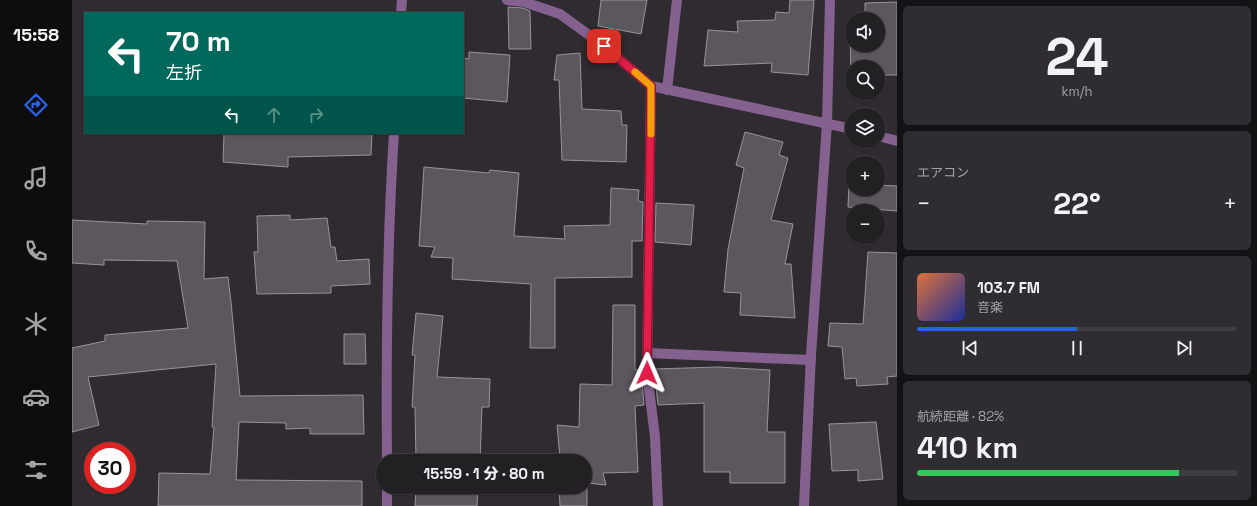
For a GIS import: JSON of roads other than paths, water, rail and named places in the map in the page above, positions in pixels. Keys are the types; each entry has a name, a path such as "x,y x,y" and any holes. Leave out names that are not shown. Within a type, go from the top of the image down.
{"street":[{"path":"401,12 402,0"},
{"path":"507,0 524,2 560,14 604,46 651,86 845,128"},
{"path":"667,90 677,0"},
{"path":"804,506 811,360 827,123 830,0"},
{"path":"651,86 647,373 655,437 658,506"},
{"path":"387,454 386,371 389,209 394,134"},
{"path":"885,138 897,141"},
{"path":"647,353 811,360"},
{"path":"387,494 387,506"}]}
